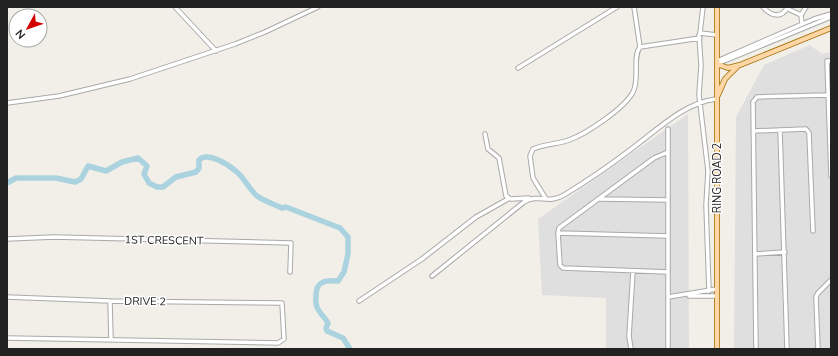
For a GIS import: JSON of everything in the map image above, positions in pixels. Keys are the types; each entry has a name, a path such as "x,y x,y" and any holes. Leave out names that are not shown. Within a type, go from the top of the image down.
{"main road":[{"name":"RING ROAD 2","path":"717,7 717,349"},
{"path":"717,63 728,68 740,65 831,28"},
{"path":"716,99 725,79 730,72 740,65"}],"street":[{"path":"176,7 216,51"},
{"path":"7,103 59,96 130,79 216,51 265,32 318,7"},
{"path":"518,68 617,7"},
{"path":"546,199 533,178 531,152 538,147 571,140 622,106 633,92 637,82 637,53 640,47 634,7"},
{"path":"703,7 700,33 702,55 699,95 708,171 706,205 709,291"},
{"path":"763,7 772,15 779,15 788,8 801,15"},
{"path":"802,24 801,15 806,7"},
{"path":"717,63 802,24 831,15"},
{"path":"717,63 818,19"},
{"path":"700,33 717,35"},
{"path":"640,47 700,38"},
{"path":"831,61 827,61 831,176"},
{"path":"756,349 752,102 757,97 827,95"},
{"path":"359,301 422,259 476,217 508,199 531,198 556,200 632,149 668,120 700,103 716,99"},
{"path":"668,129 668,349"},
{"path":"753,131 806,129 809,133 813,231"},
{"path":"780,130 787,349"},
{"path":"485,134 488,149 498,158 506,196 508,199"},
{"path":"668,152 654,158 599,198 559,228 558,233 560,265 562,268 668,272"},
{"path":"432,276 531,198"},
{"path":"599,198 668,200"},
{"path":"558,233 668,236"},
{"name":"1ST CRESCENT","path":"7,239 54,237 291,242 290,272"},
{"path":"755,254 784,252"},
{"path":"631,349 629,336 633,271"},
{"path":"817,349 816,297 831,280"},
{"path":"668,297 718,290"},
{"path":"688,295 695,297 718,296"},
{"name":"DRIVE 2","path":"7,296 110,301 283,304 284,339 280,343 111,340"},
{"path":"7,338 111,340 110,301"}],"shaded area":[{"path":"810,45 822,54 831,52 831,349 734,349 736,117 764,65"},
{"path":"688,114 689,349 606,349 606,298 542,295 538,219"}],"waterway":[{"path":"7,183 16,178 56,178 75,182 81,179 88,166 106,171 122,162 138,158 147,166 144,174 149,183 157,187 163,187 176,177 196,172 199,168 199,160 203,158 208,157 218,160 237,172 260,198 282,208 286,207 340,228 348,237 348,254 344,272 338,281 326,281 320,284 316,290 316,306 328,323 326,328 327,331 343,338 350,349"}]}
